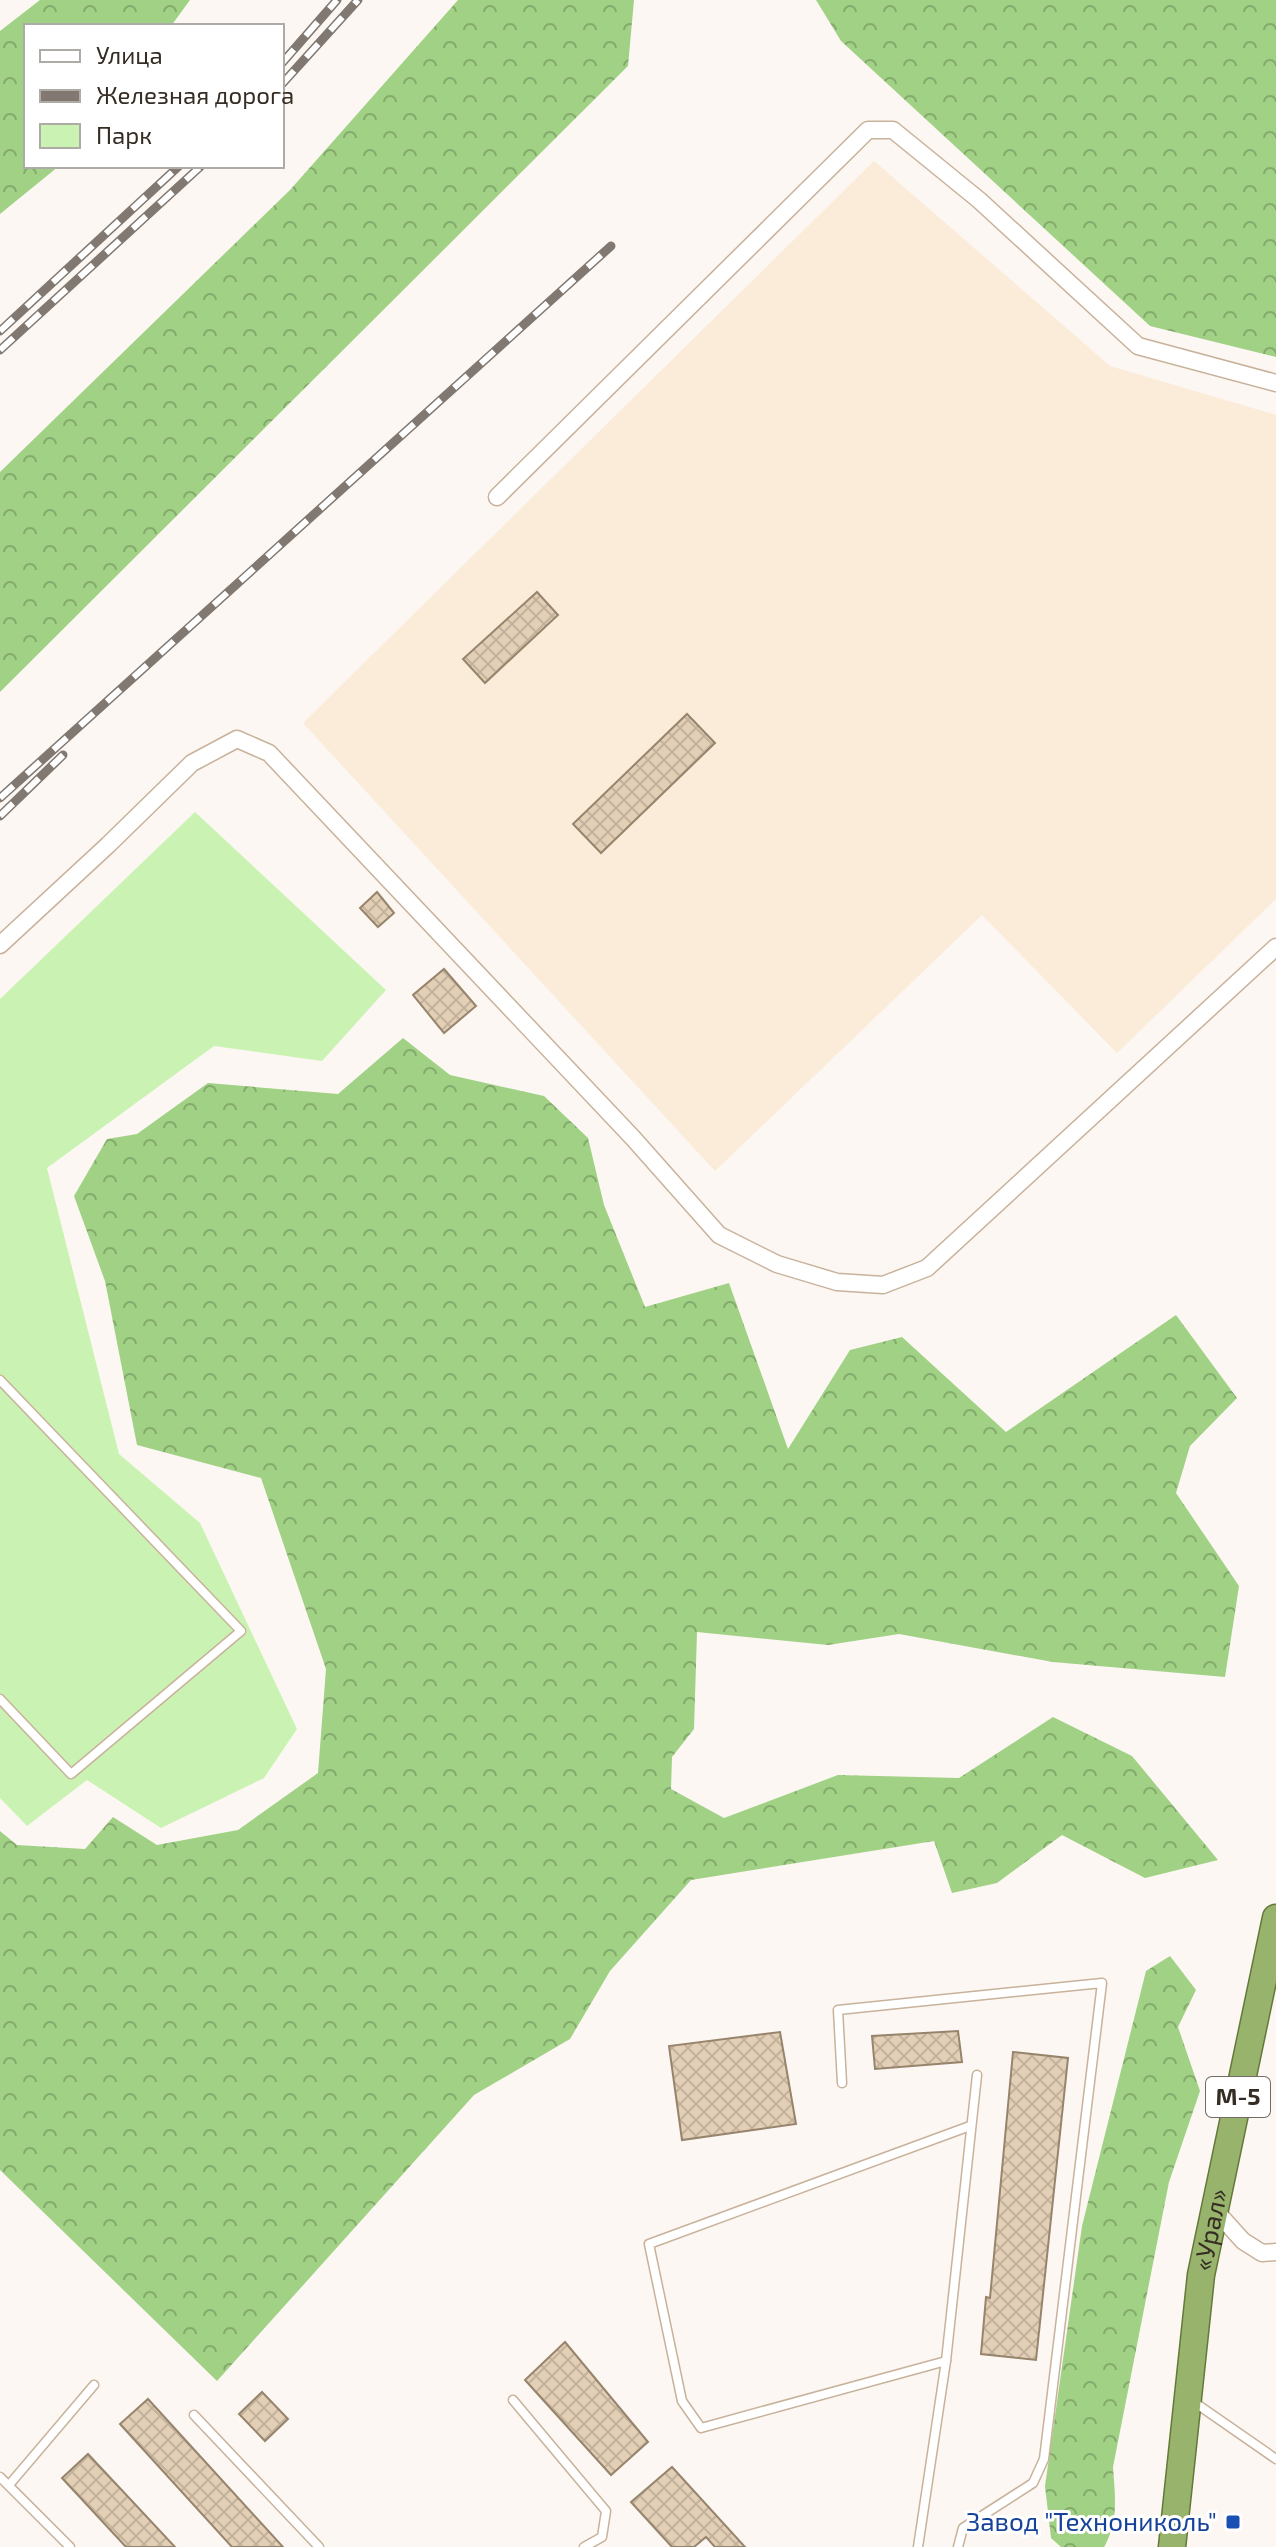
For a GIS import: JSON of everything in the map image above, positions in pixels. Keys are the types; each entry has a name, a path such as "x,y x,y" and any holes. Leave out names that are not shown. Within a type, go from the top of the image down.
{"highway":[{"name":"«Урал»","path":"1172,2547 1201,2275 1276,1918"}],"street":[{"path":"497,497 868,130 893,130 979,200 1138,346 1276,383"},
{"path":"0,945 192,763 237,739 269,753 633,1138 719,1235 777,1264 837,1282 883,1285 927,1268 1276,947"},
{"path":"1215,2210 1243,2241 1262,2253 1276,2252"}],"lane":[{"path":"0,1380 241,1631 71,1774 0,1699"},
{"path":"842,2083 838,2010 1102,1983 1044,2459 1033,2483 963,2528 958,2547"},
{"path":"918,2547 946,2361 977,2075"},
{"path":"946,2361 701,2428 682,2401 649,2244 970,2126"},
{"path":"9,2485 94,2385"},
{"path":"1188,2398 1276,2459"},
{"path":"513,2400 606,2511 602,2537 584,2547"},
{"path":"194,2415 319,2547"},
{"path":"0,2477 70,2547"}],"shaded area":[{"path":"874,161 1110,366 1276,415 1276,899 1117,1053 982,915 715,1171 303,723"}],"green space":[{"path":"40,0 190,0 172,24 24,24 24,168 57,168 0,214 0,31"},
{"path":"458,0 634,0 628,66 0,692 0,472 290,190"},
{"path":"816,0 1276,0 1276,357 1150,326 841,41"},
{"path":"195,812 386,990 322,1061 214,1046 47,1168 119,1454 200,1523 297,1729 264,1778 161,1828 87,1780 27,1826 0,1798 0,999"},
{"path":"403,1038 450,1075 544,1096 588,1138 604,1205 645,1307 729,1283 788,1449 850,1350 902,1337 1006,1432 1176,1315 1237,1398 1190,1446 1176,1493 1239,1586 1225,1677 1053,1662 899,1634 828,1645 697,1632 694,1729 672,1757 671,1789 724,1818 838,1775 959,1778 1053,1717 1132,1756 1218,1860 1145,1878 1062,1835 997,1883 952,1893 934,1841 691,1880 610,1971 570,2039 474,2095 217,2381 0,2170 0,1831 17,1845 85,1849 113,1817 157,1845 238,1830 318,1773 326,1669 261,1478 137,1445 105,1281 74,1196 107,1139 137,1134 208,1083 338,1094"},
{"path":"1170,1956 1196,1990 1178,2027 1200,2091 1169,2182 1113,2467 1115,2508 1112,2528 1104,2547 1061,2547 1051,2538 1045,2486 1082,2226 1146,1971"}],"building":[{"path":"537,592 558,615 485,683 463,659"},
{"path":"687,714 715,743 601,853 573,824"},
{"path":"377,892 394,913 378,927 360,908"},
{"path":"444,969 476,1006 444,1033 413,995"},
{"path":"958,2031 962,2062 875,2069 872,2036"},
{"path":"780,2032 796,2124 682,2140 669,2046"},
{"path":"1013,2052 1068,2058 1036,2360 981,2354 986,2297 990,2298"},
{"path":"565,2342 648,2442 611,2475 525,2380"},
{"path":"262,2392 288,2419 265,2441 239,2414"},
{"path":"148,2399 283,2547 232,2547 120,2424"},
{"path":"88,2454 175,2547 126,2547 62,2478"},
{"path":"672,2467 745,2547 715,2547 706,2537 694,2547 672,2547 631,2502"}],"railway":[{"path":"284,61 337,0"},
{"path":"284,82 358,0"},
{"path":"0,331 177,168"},
{"path":"0,350 199,168"},
{"path":"0,798 611,246"},
{"path":"0,816 63,755"}],"place":[{"name":"Завод \"Технониколь\"","path":"1233,2522"}]}
